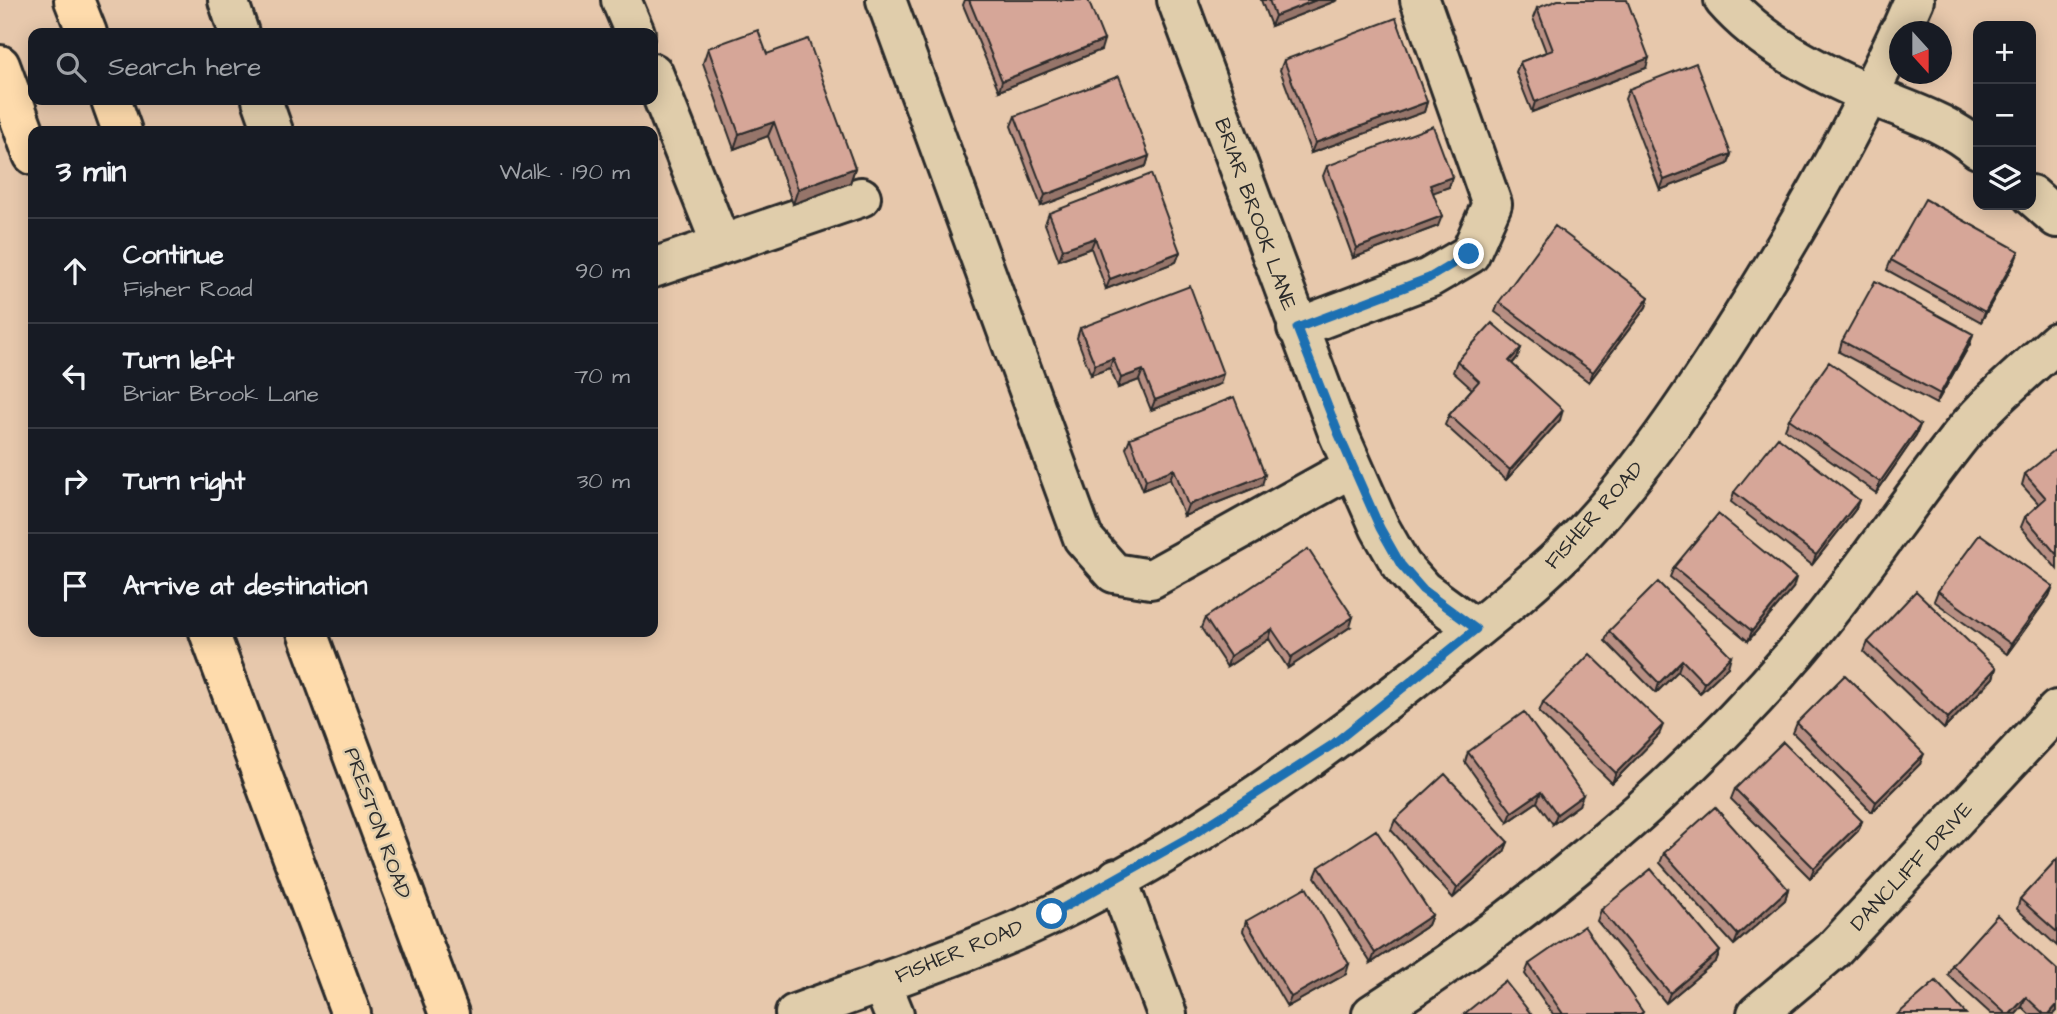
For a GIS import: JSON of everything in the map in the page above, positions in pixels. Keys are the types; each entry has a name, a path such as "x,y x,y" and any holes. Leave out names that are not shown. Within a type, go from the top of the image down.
{"main road":[{"path":"75,0 85,28"},
{"path":"0,65 28,141"},
{"path":"113,105 120,126"},
{"path":"211,637 351,1014"},
{"name":"PRESTON ROAD","path":"309,637 449,1014"}],"street":[{"path":"228,0 237,28"},
{"path":"621,0 633,28"},
{"path":"886,0 1083,538 1114,573 1151,579 1353,467"},
{"name":"BRIAR BROOK LANE","path":"1177,0 1297,328 1353,467 1401,565 1423,590 1476,629"},
{"path":"1297,328 1429,278 1469,254 1492,204 1420,0"},
{"path":"1724,0 1744,23 1777,45 1870,95 1956,130 1976,147"},
{"name":"FISHER ROAD","path":"1905,21 1914,0"},
{"name":"FISHER ROAD","path":"795,1014 888,998 1052,914 1186,839 1332,745 1476,629 1565,552 1639,468 1701,383 1785,250 1889,55"},
{"path":"658,86 721,244"},
{"path":"264,105 271,126"},
{"path":"658,266 861,197"},
{"path":"2036,199 2057,218"},
{"path":"1372,1014 1455,961 1588,855 1689,766 1799,650 1964,432 2057,342"},
{"name":"DANCLIFF DRIVE","path":"1757,1014 1832,951 2057,710"},
{"path":"1117,878 1167,1014"}],"building":[{"path":"969,0 1088,0 1104,40 1002,81"},
{"path":"1269,0 1316,0 1275,16"},
{"path":"1558,0 1627,0 1649,58 1535,102 1520,62 1553,50 1537,8"},
{"path":"1396,18 1427,102 1315,143 1284,60"},
{"path":"758,30 767,54 808,39 855,168 798,189 774,122 739,134 708,48"},
{"path":"1696,63 1731,154 1664,180 1629,89"},
{"path":"1119,76 1149,156 1045,195 1015,116"},
{"path":"1433,126 1452,177 1430,185 1442,216 1357,248 1327,166"},
{"path":"1151,174 1180,252 1110,279 1095,238 1063,249 1049,213"},
{"path":"1925,199 2019,251 1985,312 1891,260"},
{"path":"1555,226 1649,297 1593,372 1499,302"},
{"path":"1875,281 1973,334 1940,394 1842,341"},
{"path":"1190,286 1223,374 1155,400 1143,370 1121,378 1113,358 1095,365 1080,328"},
{"path":"1492,323 1521,348 1509,361 1563,410 1510,470 1449,415 1479,381 1457,361"},
{"path":"1829,362 1920,425 1880,482 1789,419"},
{"path":"1234,397 1265,475 1188,505 1174,469 1146,480 1130,438"},
{"path":"1778,437 1859,500 1816,555 1734,492"},
{"path":"2056,449 2057,555 2025,517 2046,498 2025,474"},
{"path":"1718,514 1796,578 1752,631 1674,567"},
{"path":"1980,534 2053,586 2011,644 1938,591"},
{"path":"1308,549 1353,617 1291,657 1272,629 1230,656 1205,618"},
{"path":"1658,582 1731,656 1704,683 1682,660 1659,683 1609,631"},
{"path":"1916,591 1996,668 1948,718 1868,642"},
{"path":"1590,654 1663,725 1616,773 1543,702"},
{"path":"1845,675 1924,754 1876,802 1797,723"},
{"path":"1524,712 1583,795 1557,814 1541,792 1512,812 1468,752"},
{"path":"1783,742 1862,821 1814,868 1735,789"},
{"path":"1445,774 1508,842 1457,888 1395,820"},
{"path":"1715,807 1788,889 1738,935 1664,853"},
{"path":"1376,830 1432,915 1375,953 1319,867"},
{"path":"2057,859 2057,932 2020,899"},
{"path":"1651,869 1720,951 1670,993 1601,910"},
{"path":"1306,887 1349,964 1291,997 1246,921"},
{"path":"1997,915 2057,970 2057,1005 2049,1014 2044,1014 2026,997 2010,1014 2006,1014 1952,965"},
{"path":"1584,926 1643,1012 1640,1014 1563,1014 1529,964"},
{"path":"1505,981 1531,1014 1464,1014"},
{"path":"1936,981 1966,1014 1898,1014"}],"route":[{"path":"1052,914 1186,839 1332,745 1476,629 1423,590 1401,565 1380,528 1339,435 1297,328 1429,278 1469,254"}]}
